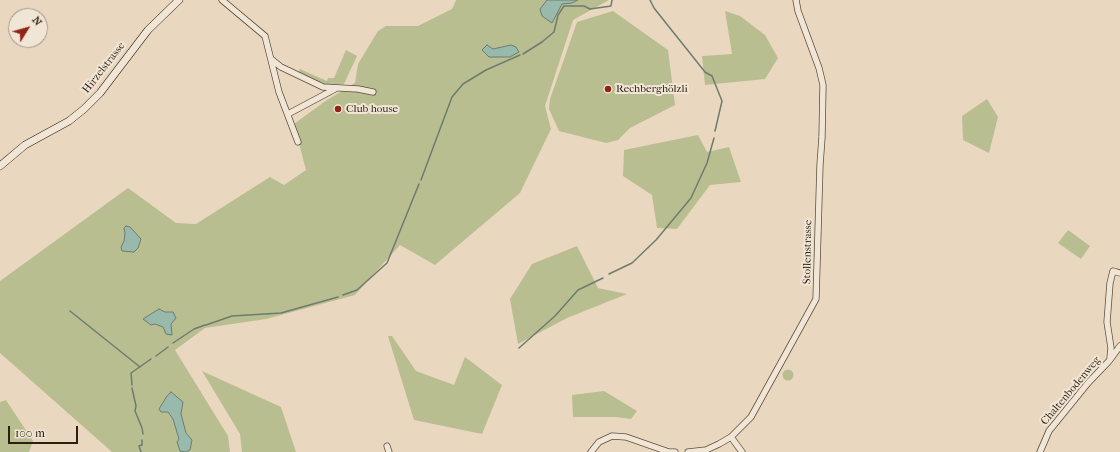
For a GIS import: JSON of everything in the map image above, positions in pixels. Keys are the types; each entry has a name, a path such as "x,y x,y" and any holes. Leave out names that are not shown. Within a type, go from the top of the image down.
{"street":[{"name":"Hirzelstrasse","path":"0,166 25,145 69,121 84,109 103,90 148,30 179,0"},
{"path":"222,0 265,36 279,92 298,142"},
{"name":"Stollenstrasse","path":"688,452 706,450 731,437 751,417 813,307 817,291 823,85 819,68 798,11 796,0"},
{"path":"271,58 281,67 323,87 335,89 358,89 373,92"},
{"path":"288,114 335,89"},
{"path":"1109,361 1111,348 1107,322 1110,283 1113,271 1120,273"},
{"name":"Chaltenbodenweg","path":"1040,452 1049,431 1120,346"},
{"path":"591,452 599,442 612,436 626,436 669,452 675,452"},
{"path":"731,437 742,452"}],"green space":[{"path":"456,0 609,0 573,20 545,106 551,129 520,193 435,265 400,245 355,295 266,319 205,328 175,350 228,436 230,452 112,452 0,353 0,281 128,188 176,223 196,224 270,177 284,185 306,170 294,124 324,102 355,83 358,64 378,31 386,26 418,26 452,9"},
{"path":"613,11 668,50 675,105 630,128 618,140 606,143 559,131 549,109 550,99 577,22"},
{"path":"725,11 740,16 765,35 778,58 765,79 705,85 702,56 732,54"},
{"path":"346,50 357,56 344,84 324,85 298,73 300,69 327,81 328,78 334,78"},
{"path":"987,99 998,117 989,153 963,140 962,116"},
{"path":"698,135 707,152 729,147 741,182 710,185 677,229 657,228 652,195 623,176 624,150"},
{"path":"1068,230 1090,246 1081,259 1058,243"},
{"path":"577,246 598,288 627,294 567,318 518,344 510,299 532,264"},
{"path":"388,336 392,336 416,371 454,385 465,357 502,385 482,434 414,420"},
{"path":"788,369 792,371 794,375 792,379 788,381 784,379 782,375 784,371"},
{"path":"202,371 281,407 296,452 242,452 240,434"},
{"path":"604,391 637,411 631,419 616,417 573,417 572,395"},
{"path":"6,400 33,441 29,452 0,452 0,402"}],"shaded area":[{"path":"547,0 578,0 572,3 562,4 552,23 542,16 540,9"},
{"path":"487,45 493,49 511,45 516,47 519,52 510,57 489,57 482,50"},
{"path":"126,226 130,227 141,239 138,248 134,252 122,251 121,247 124,241 125,233 124,228"},
{"path":"159,309 165,312 173,312 176,318 171,324 172,335 166,334 163,327 155,324 151,325 143,319"},
{"path":"171,392 183,402 181,414 186,433 192,440 190,450 186,452 180,451 177,442 179,439 173,419 168,412 161,412 159,409"}],"waterway":[{"path":"523,54 542,42 554,32 558,15 564,6 584,6 590,9 611,6 612,0"},
{"path":"650,0 654,8 705,72 712,76 722,101 715,131"},
{"path":"421,180 452,97 463,84 486,70 520,55"},
{"path":"609,274 632,263 656,240 691,198 707,163 714,138"},
{"path":"343,295 357,290 387,263 419,184"},
{"path":"519,348 555,316 578,290 603,278"},
{"path":"206,325 232,316 281,313 338,297"},
{"path":"70,311 140,367"},
{"path":"173,343 194,329 205,325"},
{"path":"156,356 168,347"},
{"path":"132,385 131,373 151,359"},
{"path":"132,388 136,406 135,411 143,434"},
{"path":"141,452 139,446 142,445 142,440"}],"place":[{"name":"Rechberghölzli","path":"608,89"},
{"name":"Club house","path":"338,109"}]}
